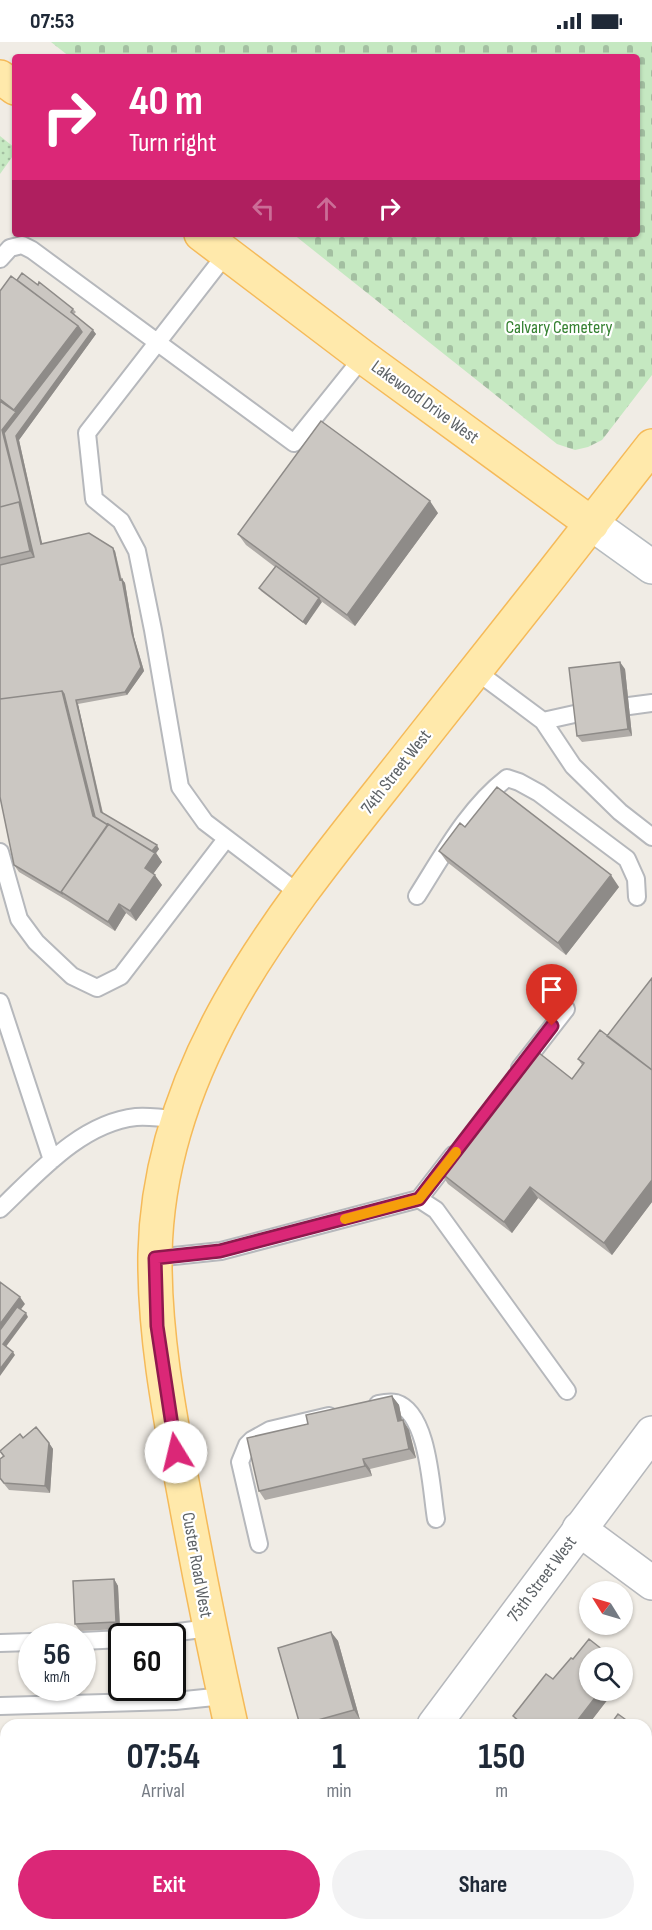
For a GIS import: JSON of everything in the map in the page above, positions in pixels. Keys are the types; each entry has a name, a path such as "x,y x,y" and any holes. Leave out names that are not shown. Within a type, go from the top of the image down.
{"main road":[{"path":"0,76 12,86"},
{"name":"Lakewood Drive West","path":"205,237 363,357 592,524"},
{"name":"74th Street West","path":"177,1120 214,1029 258,954 301,895 652,446"},
{"name":"Custer Road West","path":"177,1120 162,1188 155,1258 157,1326 176,1452 227,1711"}],"street":[{"name":"Lakewood Drive West","path":"592,524 652,567"},
{"name":"75th Street West","path":"443,1719 579,1529 652,1433"},
{"path":"579,1529 652,1583"}],"lane":[{"path":"0,259 10,248 22,245 32,250 294,443 363,357"},
{"path":"226,254 87,433 94,499 121,521 137,551 180,787 205,822 301,895"},
{"path":"476,670 543,721 573,766 620,812 652,837"},
{"path":"629,706 652,703"},
{"path":"543,721 579,713"},
{"path":"417,896 455,836 491,791 507,778 539,793 627,859 636,879 638,897"},
{"path":"0,852 19,919 36,942 72,976 97,988 121,976 226,839"},
{"path":"0,1002 52,1160"},
{"path":"510,1082 566,1009"},
{"path":"0,1209 52,1160 73,1144 116,1121 148,1116 177,1120"},
{"path":"155,1258 220,1251 419,1199 461,1145"},
{"path":"419,1199 436,1210 567,1391"},
{"path":"259,1544 240,1462 247,1445 270,1430 381,1403 395,1403 410,1412 418,1423 424,1442 436,1519"},
{"path":"186,1631 209,1628"},
{"path":"0,1643 18,1642"},
{"path":"0,1707 175,1701 227,1711"}],"green space":[{"name":"Calvary Cemetery","path":"51,42 652,42 652,375 602,440 575,450 557,444 297,237 640,237 640,54 66,54"},
{"path":"0,136 12,146 12,157 0,174"}],"building":[{"path":"22,273 38,285 39,282 73,309 71,312 93,330 16,436 41,544 89,533 113,548 141,667 125,692 76,700 101,812 157,845 152,851 95,817 62,691 0,699 0,565 34,557 4,433 82,332 78,326 17,280"},
{"path":"11,276 78,326 14,410 0,399 0,291"},
{"path":"0,401 16,412 2,430 21,505 19,502 0,507"},
{"path":"321,421 430,501 347,615 238,534"},
{"path":"19,502 30,551 0,558 0,507"},
{"path":"276,566 319,598 303,622 259,588"},
{"path":"620,662 628,729 577,736 569,668"},
{"path":"62,691 93,816 108,825 61,892 63,894 14,865 0,797 0,699"},
{"path":"497,787 611,875 558,943 439,851 460,823 465,827"},
{"path":"108,824 155,853 145,868 155,875 130,911 119,904 108,922 61,892"},
{"path":"652,978 652,1070 607,1036"},
{"path":"600,1030 652,1070 652,1180 604,1243 530,1187 504,1222 440,1172 534,1049 572,1079 584,1063 578,1059"},
{"path":"0,1282 20,1297 0,1324"},
{"path":"17,1307 26,1313 3,1344 13,1352 0,1369 0,1330"},
{"path":"392,1396 398,1421 403,1420 409,1449 363,1459 365,1466 259,1491 247,1438 308,1424 306,1415"},
{"path":"36,1427 49,1443 45,1486 4,1483 0,1478 0,1459 4,1456 0,1451 20,1434 23,1438"},
{"path":"114,1579 116,1622 75,1623 73,1581"},
{"path":"331,1632 354,1710 322,1719 298,1719 278,1648"},
{"path":"589,1639 599,1647 583,1647"},
{"path":"579,1652 579,1701 593,1701 579,1719 517,1719 513,1716 546,1674 553,1679 571,1658 573,1659"},
{"path":"618,1714 625,1719 614,1719"}],"slow traffic":[{"path":"345,1219 419,1199 456,1152"}],"route":[{"path":"176,1452 157,1326 155,1258 220,1251 419,1199 552,1026"}]}
